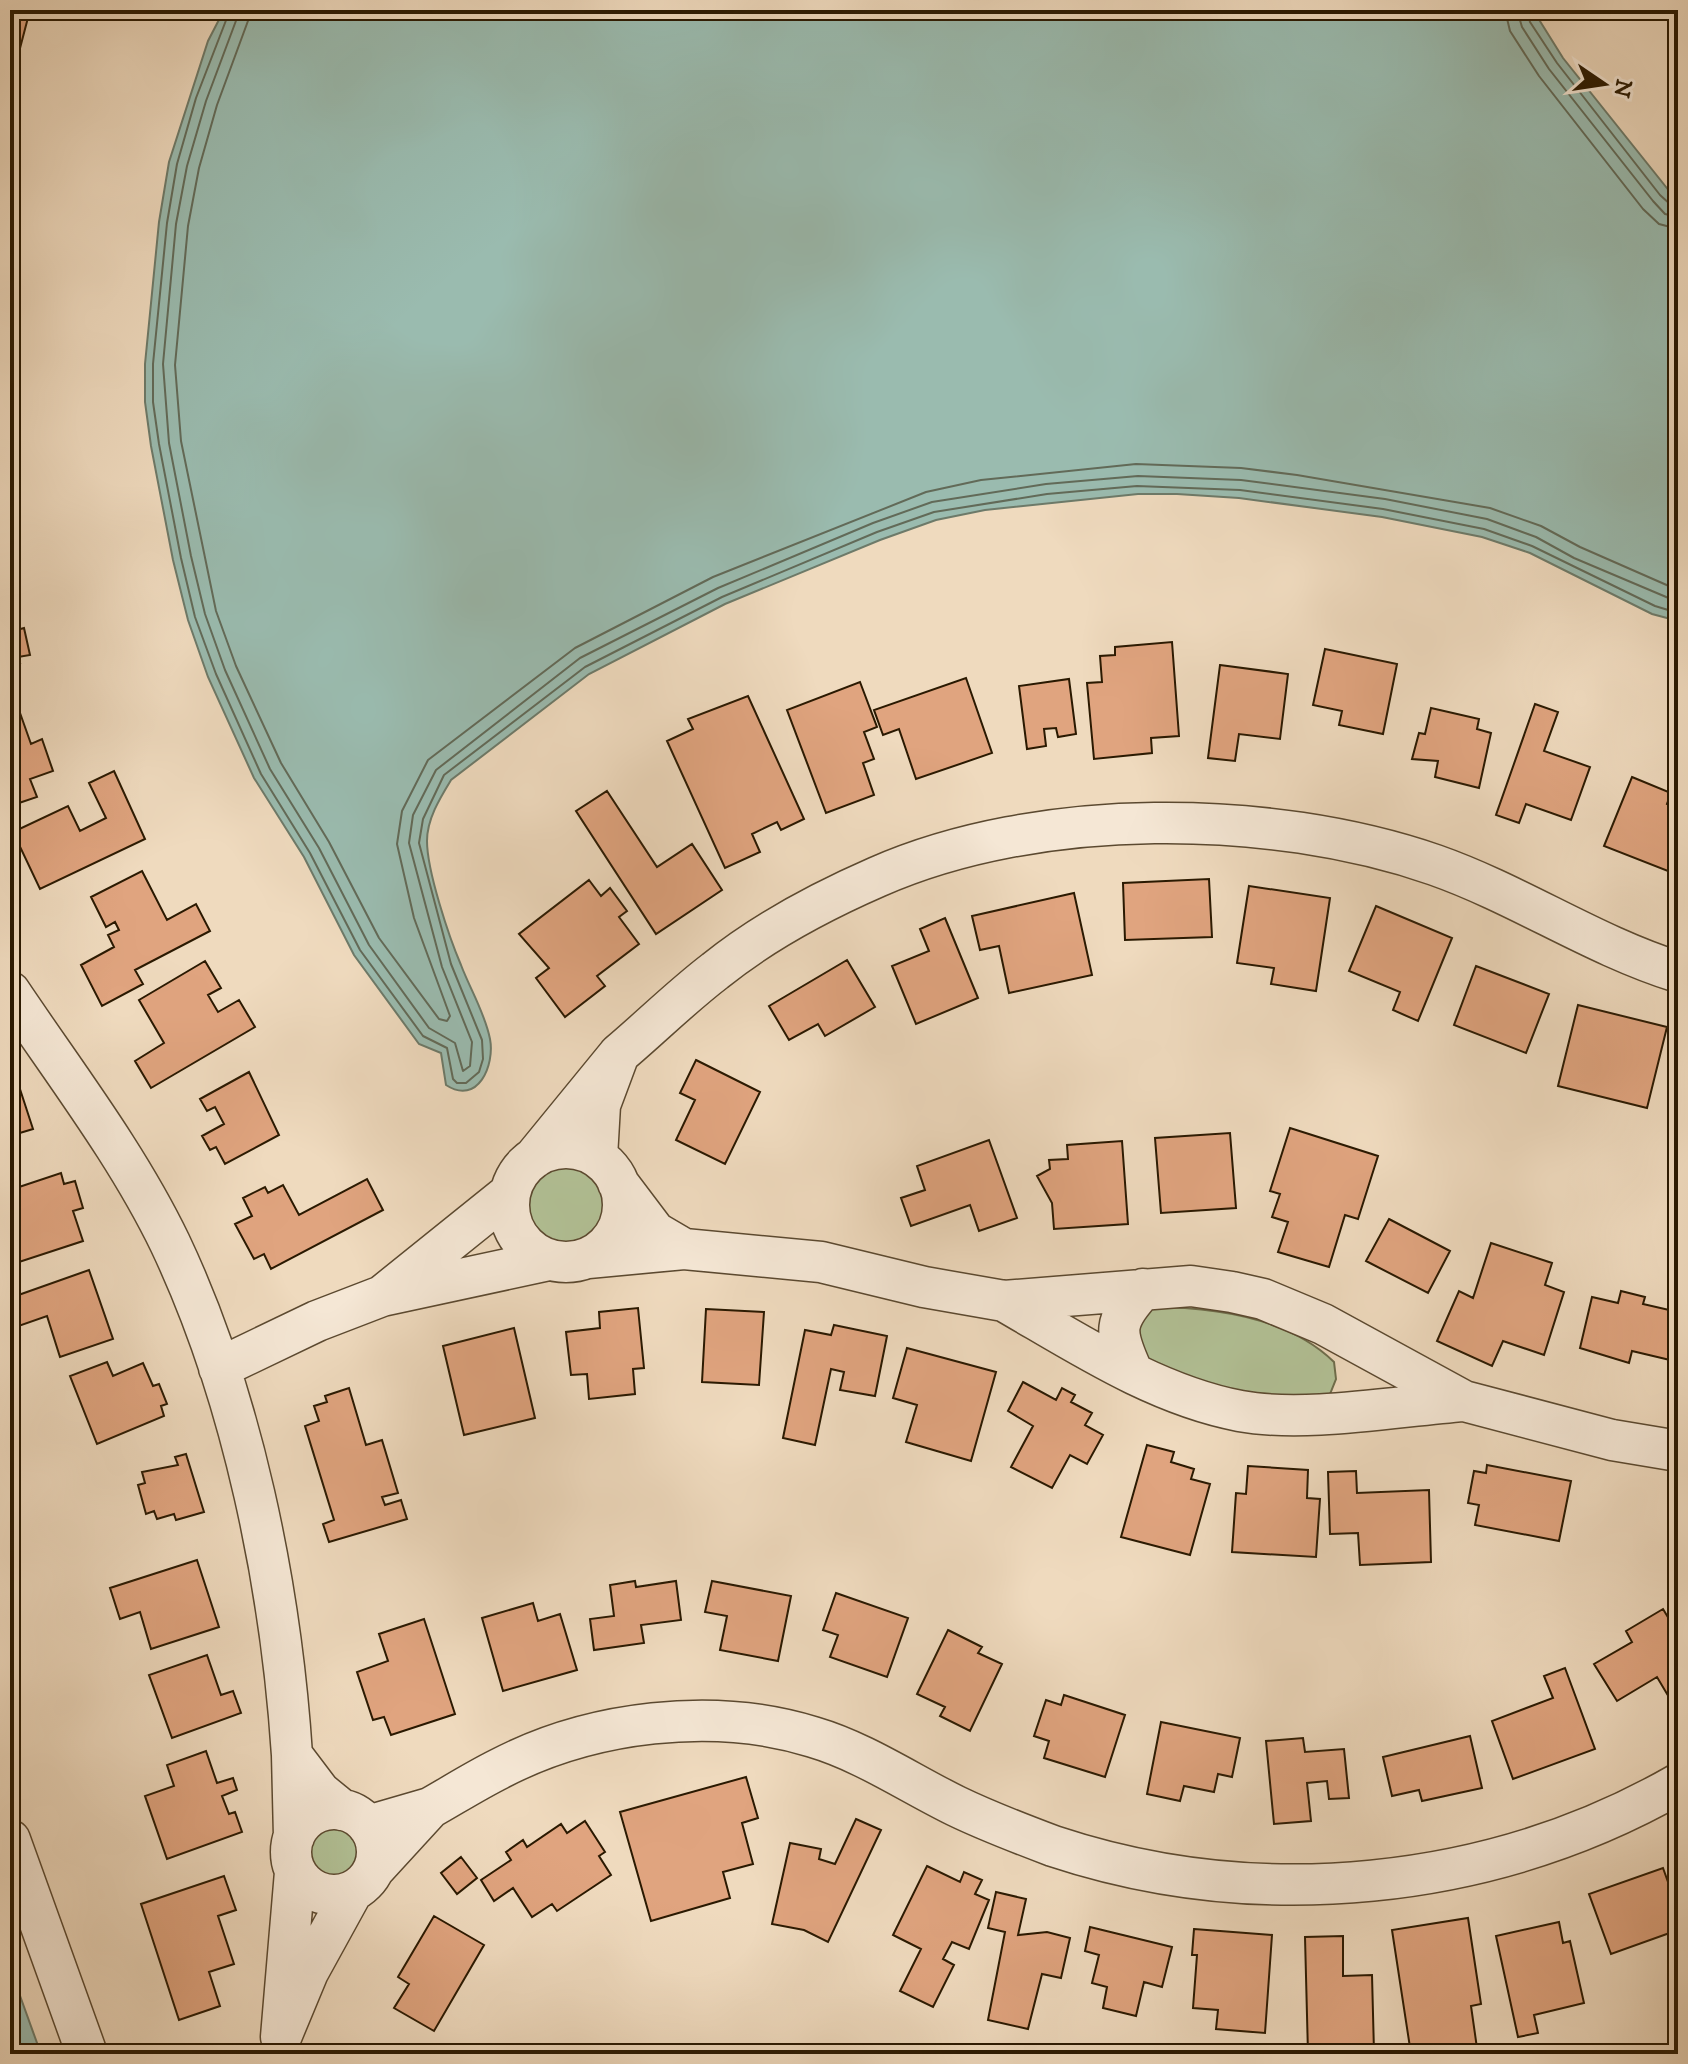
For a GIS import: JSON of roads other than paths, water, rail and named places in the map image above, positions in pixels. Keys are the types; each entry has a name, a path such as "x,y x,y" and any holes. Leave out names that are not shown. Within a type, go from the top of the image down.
{"street":[{"path":"1678,972 1589,939 1505,893 1396,854 1299,831 1237,824 1146,823 1023,837 952,852 879,876 805,913 716,969 619,1054 515,1179 509,1210 522,1242 569,1259 684,1249 821,1262 924,1287 1004,1301 1191,1286 1263,1299 1353,1339 1464,1401 1612,1440 1678,1451"},
{"path":"10,992 147,1199 171,1245 219,1368 254,1499 279,1616 292,1755 294,1854 279,2046"},
{"path":"219,1368 317,1321 382,1296 569,1259 603,1249 618,1227 622,1200 608,1170 600,1105 619,1054"},
{"path":"534,1158 566,1148 608,1170 655,1232 684,1249"},
{"path":"382,1296 510,1193"},
{"path":"1132,1371 1118,1340 1124,1310 1143,1289"},
{"path":"1004,1301 1164,1388 1242,1412 1289,1415 1464,1401"},
{"path":"1339,1411 1356,1389 1361,1364 1353,1339"},
{"path":"279,2046 308,1972 363,1880 430,1808 500,1768 561,1744 621,1729 693,1721 766,1727 814,1737 903,1776 955,1805 996,1823 1130,1868 1188,1878 1329,1885 1432,1873 1520,1851 1589,1828 1678,1784"},
{"path":"292,1755 320,1792 355,1818 375,1839 363,1880"},
{"path":"363,1880 326,1895 303,1883 294,1854 313,1814 355,1818 430,1808"},
{"path":"10,1840 87,2054"}],"water":[{"path":"224,10 1533,10 1563,58 1678,202 1678,621 1652,614 1530,553 1482,537 1382,517 1239,498 1138,494 985,510 936,520 880,540 725,604 589,674 451,780 429,825 428,854 445,921 485,1020 491,1049 482,1080 475,1087 457,1090 446,1085 441,1053 419,1044 354,955 304,857 254,778 208,677 188,620 173,560 151,446 145,402 145,364 159,222 169,162 208,41"},
{"path":"10,1968 41,2054 10,2054"}]}
